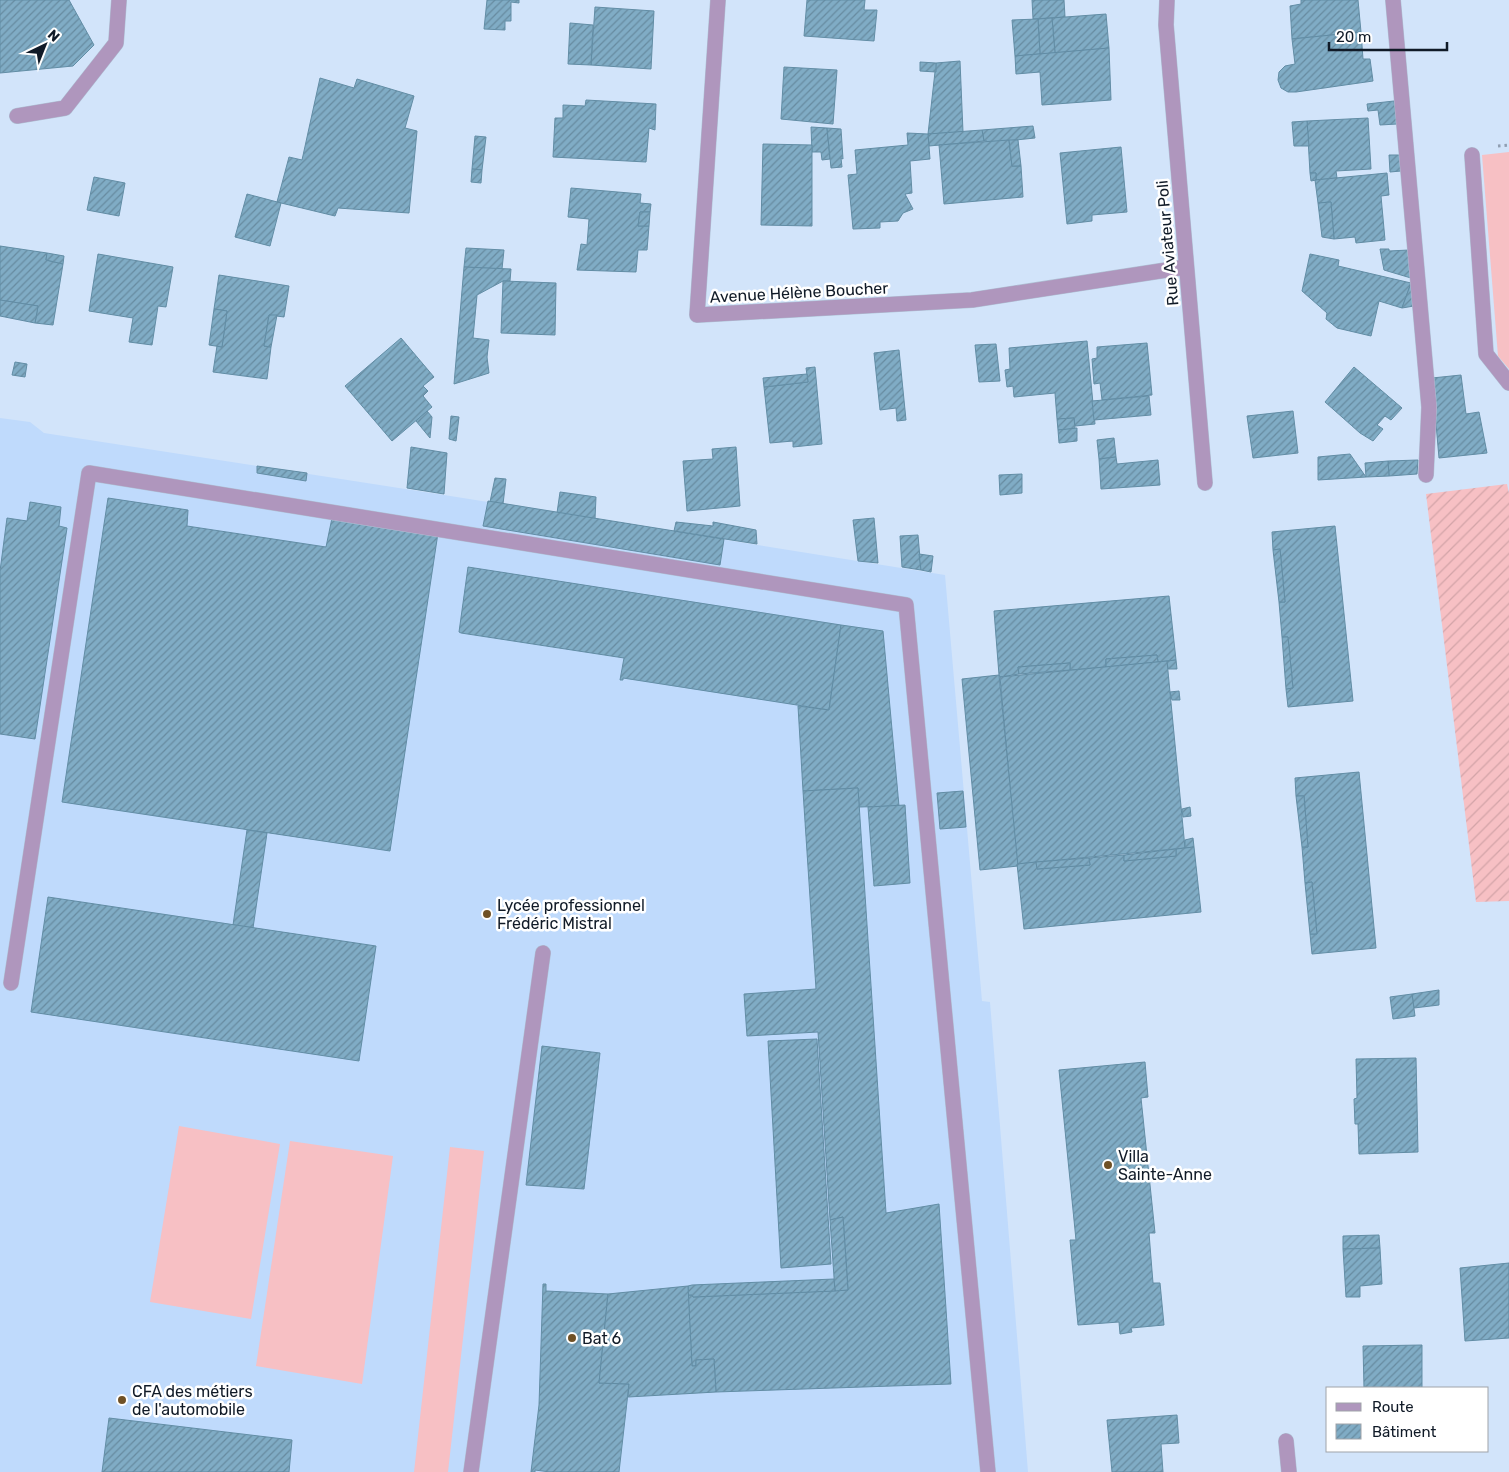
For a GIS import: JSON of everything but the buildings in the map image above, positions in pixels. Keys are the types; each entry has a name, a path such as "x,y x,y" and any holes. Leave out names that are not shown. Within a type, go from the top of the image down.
{"street":[{"path":"17,116 65,108 116,43 119,0"},
{"name":"Avenue Hélène Boucher","path":"718,0 698,315 972,300 1186,267"},
{"name":"Rue Aviateur Poli","path":"1166,0 1166,25 1186,267 1206,483"},
{"path":"1393,0 1430,407 1426,475"},
{"path":"1472,155 1486,354 1509,383"},
{"path":"11,983 89,473 906,605 988,1472"},
{"path":"471,1472 543,952"},
{"path":"1286,1441 1289,1472"}],"shaded area":[{"path":"1509,152 1509,369 1498,356 1482,155"},
{"name":"Lycée professionnel Frédéric Mistral","path":"0,418 30,422 44,433 945,575 982,1001 990,1002 1028,1472 0,1472"},
{"path":"1507,484 1509,493 1509,901 1476,902 1426,494"},
{"path":"179,1126 280,1144 251,1319 150,1302"},
{"path":"290,1141 393,1156 362,1384 256,1366"},
{"path":"450,1147 484,1151 448,1472 414,1472"}],"place":[{"name":"Lycée professionnel Frédéric Mistral","path":"487,914"},
{"name":"Villa Sainte-Anne","path":"1108,1165"},
{"name":"Bat 6","path":"572,1338"},
{"name":"CFA des métiers de l'automobile","path":"122,1400"}]}
